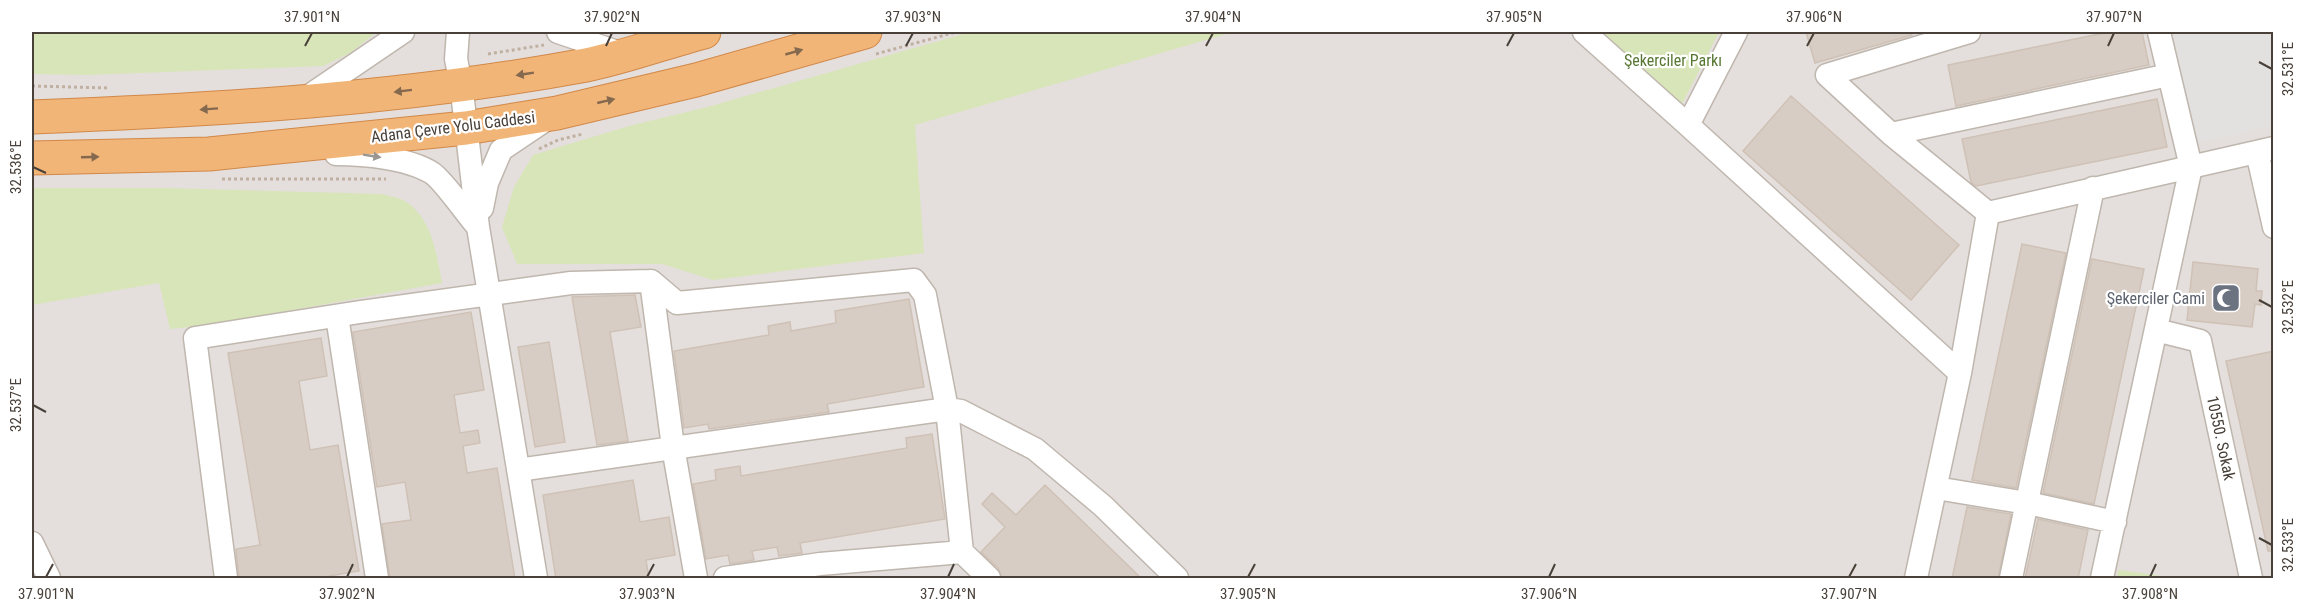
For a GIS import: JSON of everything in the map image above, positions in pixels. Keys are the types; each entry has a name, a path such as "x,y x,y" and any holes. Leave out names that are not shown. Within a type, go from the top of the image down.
{"highway":[{"path":"32,117 299,103 461,84 588,64 704,32"},
{"name":"Adana Çevre Yolu Caddesi","path":"32,158 209,154 466,128 557,113 696,80 865,32"}],"street":[{"path":"299,103 403,32"},
{"path":"458,32 456,59 478,227 536,579"},
{"path":"558,32 623,54"},
{"path":"1584,32 1960,373"},
{"path":"1688,125 1736,32"},
{"path":"1969,32 1827,75 1891,134 1988,213"},
{"path":"2102,579 2191,167 2159,32"},
{"path":"1891,134 2169,75"},
{"path":"478,227 487,183 501,150 557,113"},
{"path":"1988,213 2265,150 2274,227"},
{"path":"209,154 363,154 399,160 433,174 478,227"},
{"path":"2011,579 2093,188"},
{"path":"1916,579 1960,373 1988,213"},
{"path":"226,579 195,338 337,315 571,283 651,281 677,303 914,280 925,295 947,409 962,552 989,579"},
{"path":"651,281 673,447 696,579"},
{"path":"337,315 377,579"},
{"name":"10550. Sokak","path":"2156,330 2200,341 2251,579"},
{"path":"518,470 947,409 961,411 1035,449 1103,506 1177,579"},
{"path":"1936,488 2027,503 2115,522"},
{"path":"32,543 49,579"},
{"path":"724,579 822,571 962,552"}],"shaded area":[{"path":"32,32 2273,32 2273,578 32,578"},
{"path":"2173,32 2273,32 2273,126 2194,144"}],"green space":[{"path":"32,32 377,32 350,53 323,66 88,75 32,74"},
{"path":"970,32 1233,32 915,125 924,253 713,280 662,264 517,264 502,227 514,187 533,155 629,126 711,106"},
{"name":"Şekerciler Parkı","path":"1603,32 1719,32 1682,104 1645,73"},
{"path":"32,188 167,188 382,194 401,199 420,215 435,247 442,283 209,325 170,329 159,283 32,305"},
{"path":"2119,570 2177,578 2117,578"}],"building":[{"path":"1806,32 1911,32 1912,35 1815,63"},
{"path":"2109,32 2142,32 2149,65 1956,106 1948,65"},
{"path":"1791,96 1959,245 1911,300 1743,151"},
{"path":"2157,99 2167,147 1976,186 1971,182 1962,139"},
{"path":"2022,244 2066,253 2016,488 1972,480"},
{"path":"2092,259 2144,269 2094,504 2043,493"},
{"name":"Şekerciler Cami","path":"2193,262 2258,269 2256,291 2262,291 2261,305 2255,304 2252,327 2187,320"},
{"path":"635,295 641,327 610,332 628,441 597,445 572,297"},
{"path":"909,299 924,387 827,404 829,412 709,429 708,424 684,428 674,351 769,335 768,326 790,322 791,331 836,323 835,311"},
{"path":"471,312 484,390 454,395 460,433 478,430 480,443 463,446 467,473 497,468 515,579 390,579 382,524 411,520 405,482 377,487 353,332"},
{"path":"321,338 327,376 299,381 310,450 338,445 359,571 329,576 330,579 239,579 236,549 260,545 228,353"},
{"path":"549,342 565,442 535,447 518,347"},
{"path":"2274,351 2274,551 2268,551 2226,361"},
{"path":"932,434 945,519 800,543 802,553 779,556 777,547 752,551 754,560 730,564 728,555 706,559 693,484 716,480 715,470 740,466 741,476 907,448 906,438"},
{"path":"633,480 640,522 669,517 675,555 646,560 649,579 556,579 543,495"},
{"path":"1045,485 1142,579 1002,579 998,568 981,552 1005,527 982,504 992,493 1016,515"},
{"path":"1967,507 2011,514 1998,579 1952,579"},
{"path":"2038,519 2088,530 2078,579 2025,579"}],"place":[{"name":"Şekerciler Cami","path":"2226,298"}]}
